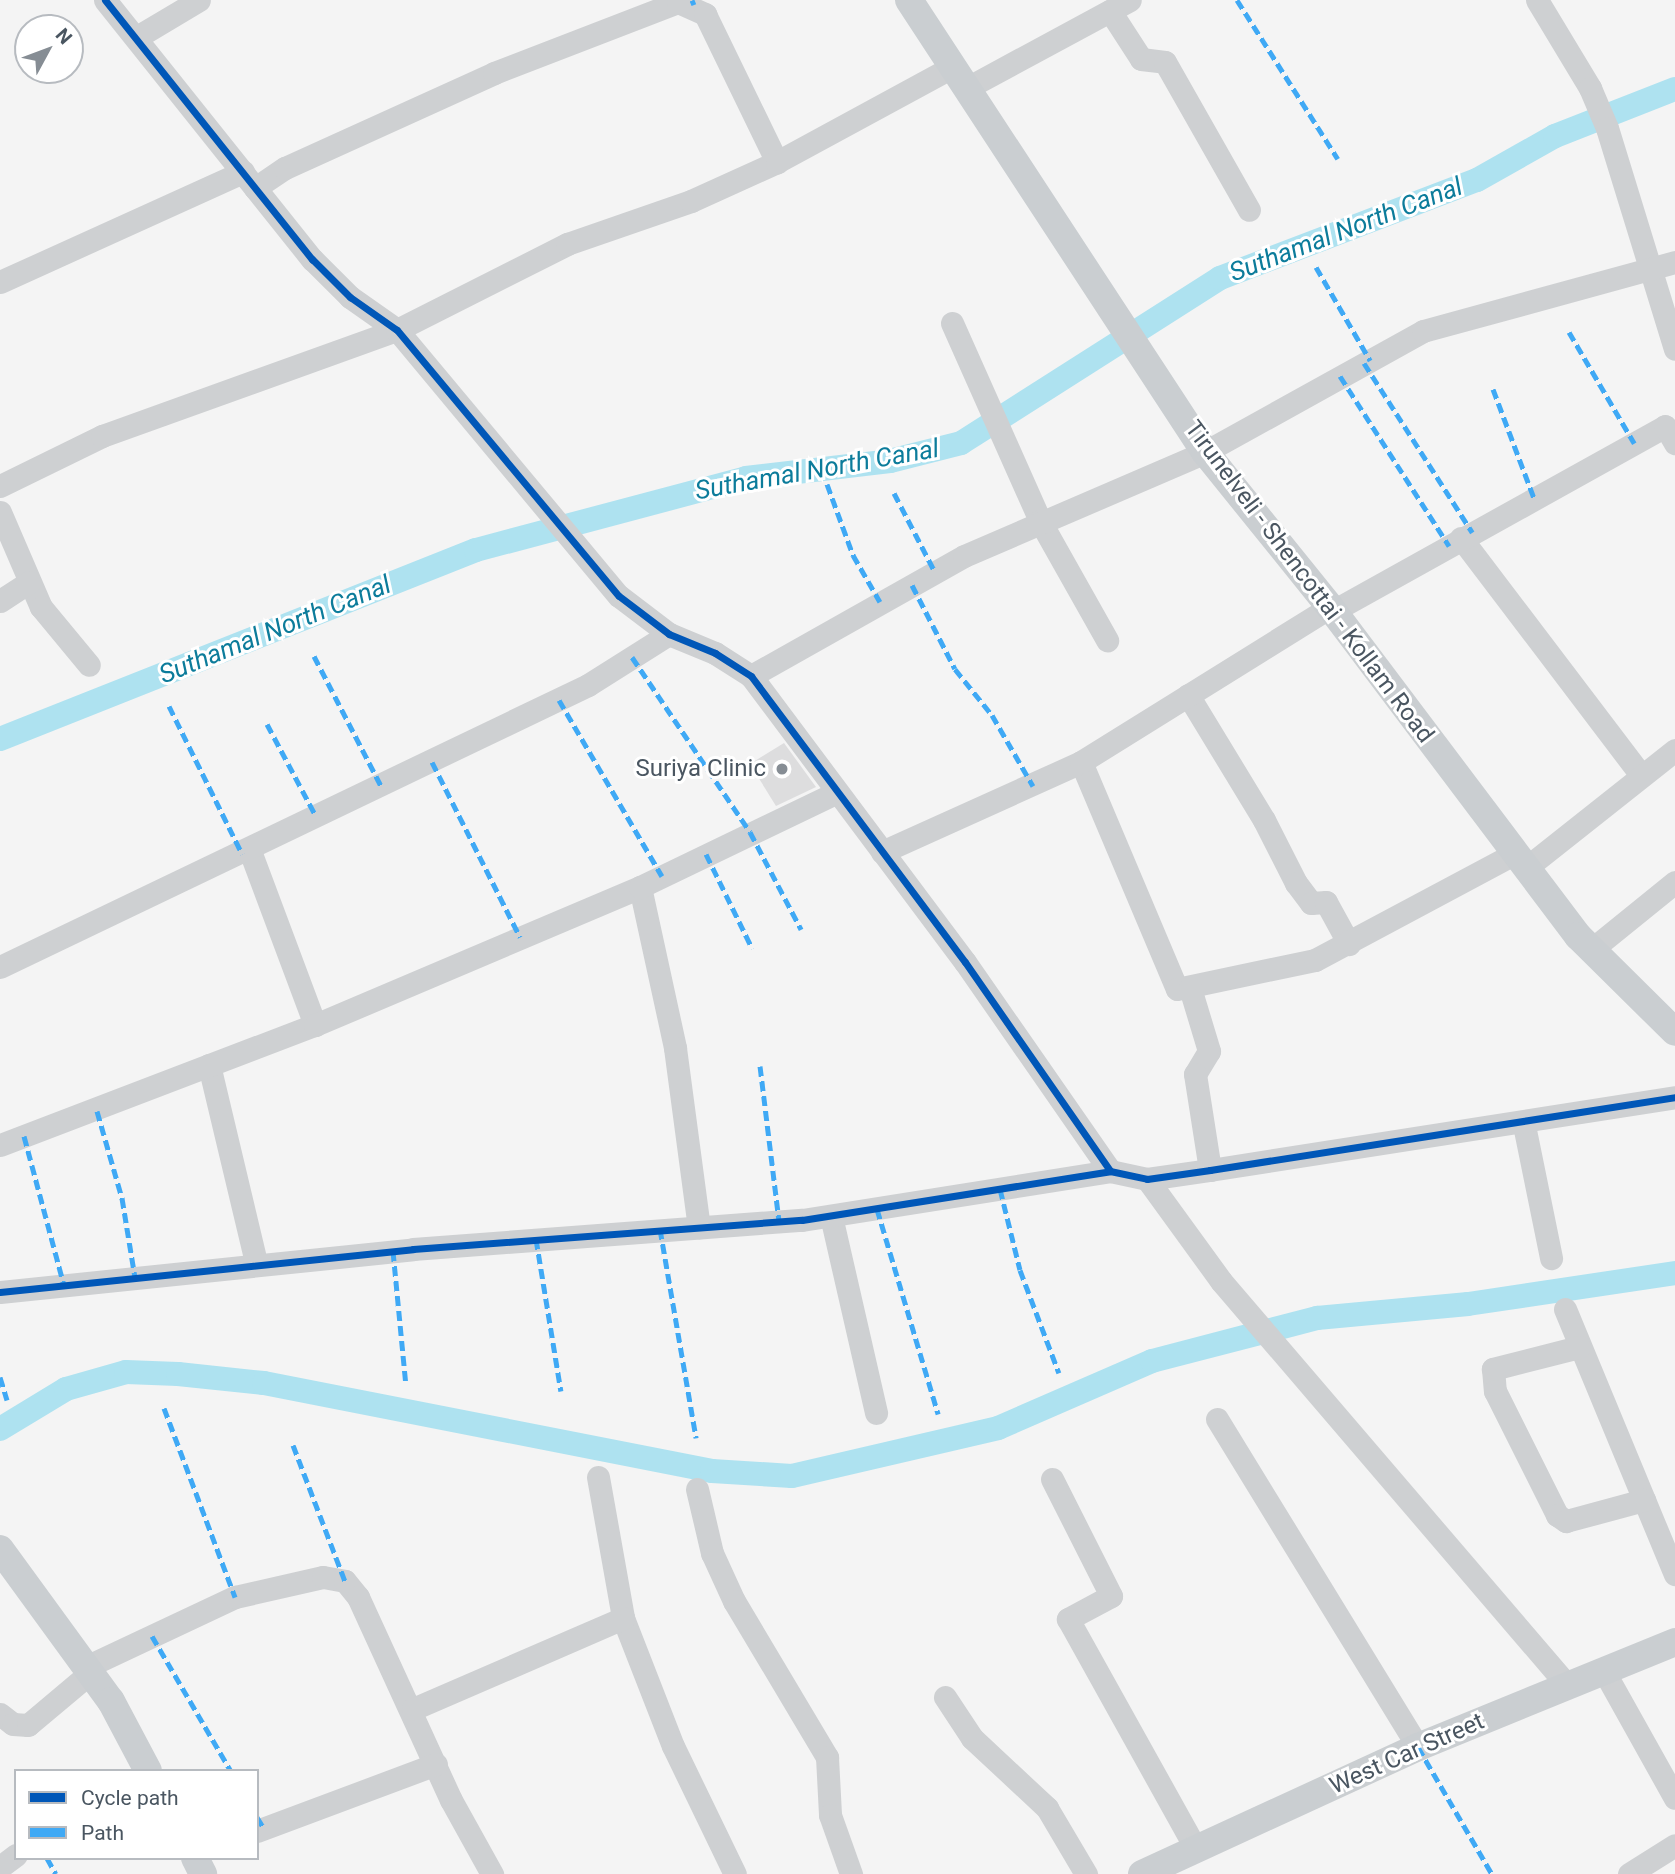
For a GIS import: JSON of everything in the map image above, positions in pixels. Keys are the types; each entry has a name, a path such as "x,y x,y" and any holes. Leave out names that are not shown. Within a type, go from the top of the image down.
{"main road":[{"name":"Tirunelveli - Shencottai - Kollam Road","path":"909,0 1104,300 1143,351 1205,452 1332,609 1591,950 1675,1032"},
{"path":"0,1549 88,1670 142,1768"},
{"name":"West Car Street","path":"1142,1874 1418,1747 1567,1685 1605,1673 1675,1642"}],"street":[{"path":"105,0 249,180 350,297 397,330 619,596 669,634 715,653 751,676 835,793 882,852 1110,1171"},
{"path":"137,37 199,0"},
{"path":"1537,0 1590,88 1606,128 1648,271 1675,349"},
{"path":"0,282 249,180 285,168 494,73 666,5 697,2 713,27 777,162"},
{"path":"0,486 102,436 397,330 566,244 691,201 1120,5 1141,59 1165,62 1249,210"},
{"path":"751,676 964,556 1205,452 1423,331 1675,262"},
{"path":"952,323 1040,521 1107,640"},
{"path":"882,852 1082,762 1332,609 1461,538 1672,429"},
{"path":"0,512 41,607 89,665"},
{"path":"1461,538 1641,775"},
{"path":"0,601 29,582"},
{"path":"0,967 250,851 588,685 669,634"},
{"path":"1188,695 1296,883 1311,903 1326,902 1349,944"},
{"path":"1082,762 1170,983 1190,988 1315,960 1521,861 1675,750"},
{"path":"0,1145 315,1025 640,887 835,793"},
{"path":"250,851 315,1025"},
{"path":"1591,950 1675,882"},
{"path":"640,887 675,1048 699,1227"},
{"path":"1190,988 1209,1051 1195,1073 1210,1170"},
{"path":"209,1065 256,1263"},
{"path":"0,1292 256,1263 831,1216 1110,1171 1147,1178 1210,1170 1524,1125 1675,1097"},
{"path":"1524,1125 1551,1258"},
{"path":"1147,1178 1249,1314 1567,1685"},
{"path":"831,1216 876,1413"},
{"path":"1565,1309 1675,1574"},
{"path":"1579,1348 1493,1369 1495,1391 1557,1515 1566,1521 1644,1500"},
{"path":"1217,1419 1418,1747"},
{"path":"598,1478 623,1618 673,1746 735,1874"},
{"path":"1052,1479 1111,1596 1068,1619 1196,1849"},
{"path":"697,1489 712,1553 734,1601 827,1756 830,1815 851,1874"},
{"path":"0,1714 13,1724 28,1725 88,1670 235,1597 323,1577 345,1581 358,1597 413,1709 436,1764 492,1874"},
{"path":"413,1709 623,1618"},
{"path":"1605,1673 1675,1798"},
{"path":"945,1697 972,1738 1046,1808 1086,1874"},
{"path":"259,1830 436,1764"},
{"path":"1629,1874 1675,1845"}],"building":[{"path":"784,743 816,787 776,806 750,764"}],"waterway":[{"name":"Suthamal North Canal","path":"0,739 476,550 746,478 890,461 961,443 1220,278 1477,180 1555,136 1675,89"},
{"path":"0,1429 66,1389 126,1372 178,1374 264,1383 712,1471 792,1476 998,1428 1152,1361 1317,1318 1468,1304 1675,1273"}],"marked path":[{"path":"692,0 694,5"},
{"path":"1237,0 1338,159"},
{"path":"1316,267 1370,360"},
{"path":"1569,332 1634,443"},
{"path":"1364,363 1472,532"},
{"path":"1340,376 1449,546"},
{"path":"1493,389 1534,498"},
{"path":"827,484 853,555 880,602"},
{"path":"894,493 935,572"},
{"path":"912,585 955,669 992,715 1033,786"},
{"path":"314,656 381,786"},
{"path":"632,657 750,832 801,929"},
{"path":"559,700 662,876"},
{"path":"169,706 242,854"},
{"path":"267,724 316,816"},
{"path":"432,762 520,937"},
{"path":"706,854 752,948"},
{"path":"760,1066 779,1221"},
{"path":"97,1111 122,1198 135,1277"},
{"path":"24,1136 64,1285"},
{"path":"1000,1189 1020,1270 1059,1373"},
{"path":"877,1209 938,1414"},
{"path":"660,1229 696,1438"},
{"path":"536,1239 561,1391"},
{"path":"393,1251 406,1385"},
{"path":"0,1377 7,1400"},
{"path":"164,1408 235,1597"},
{"path":"293,1445 345,1581"},
{"path":"152,1636 230,1769"},
{"path":"1418,1747 1492,1874"},
{"path":"259,1820 263,1827"},
{"path":"48,1860 56,1874"}],"cycle path":[{"path":"105,0 312,259 350,297 397,330 619,596 669,634 715,653 751,676 965,962 1110,1171"},
{"path":"0,1292 413,1249 802,1220 1110,1171 1147,1179 1675,1097"}],"place":[{"name":"Suriya Clinic","path":"782,769"}]}
